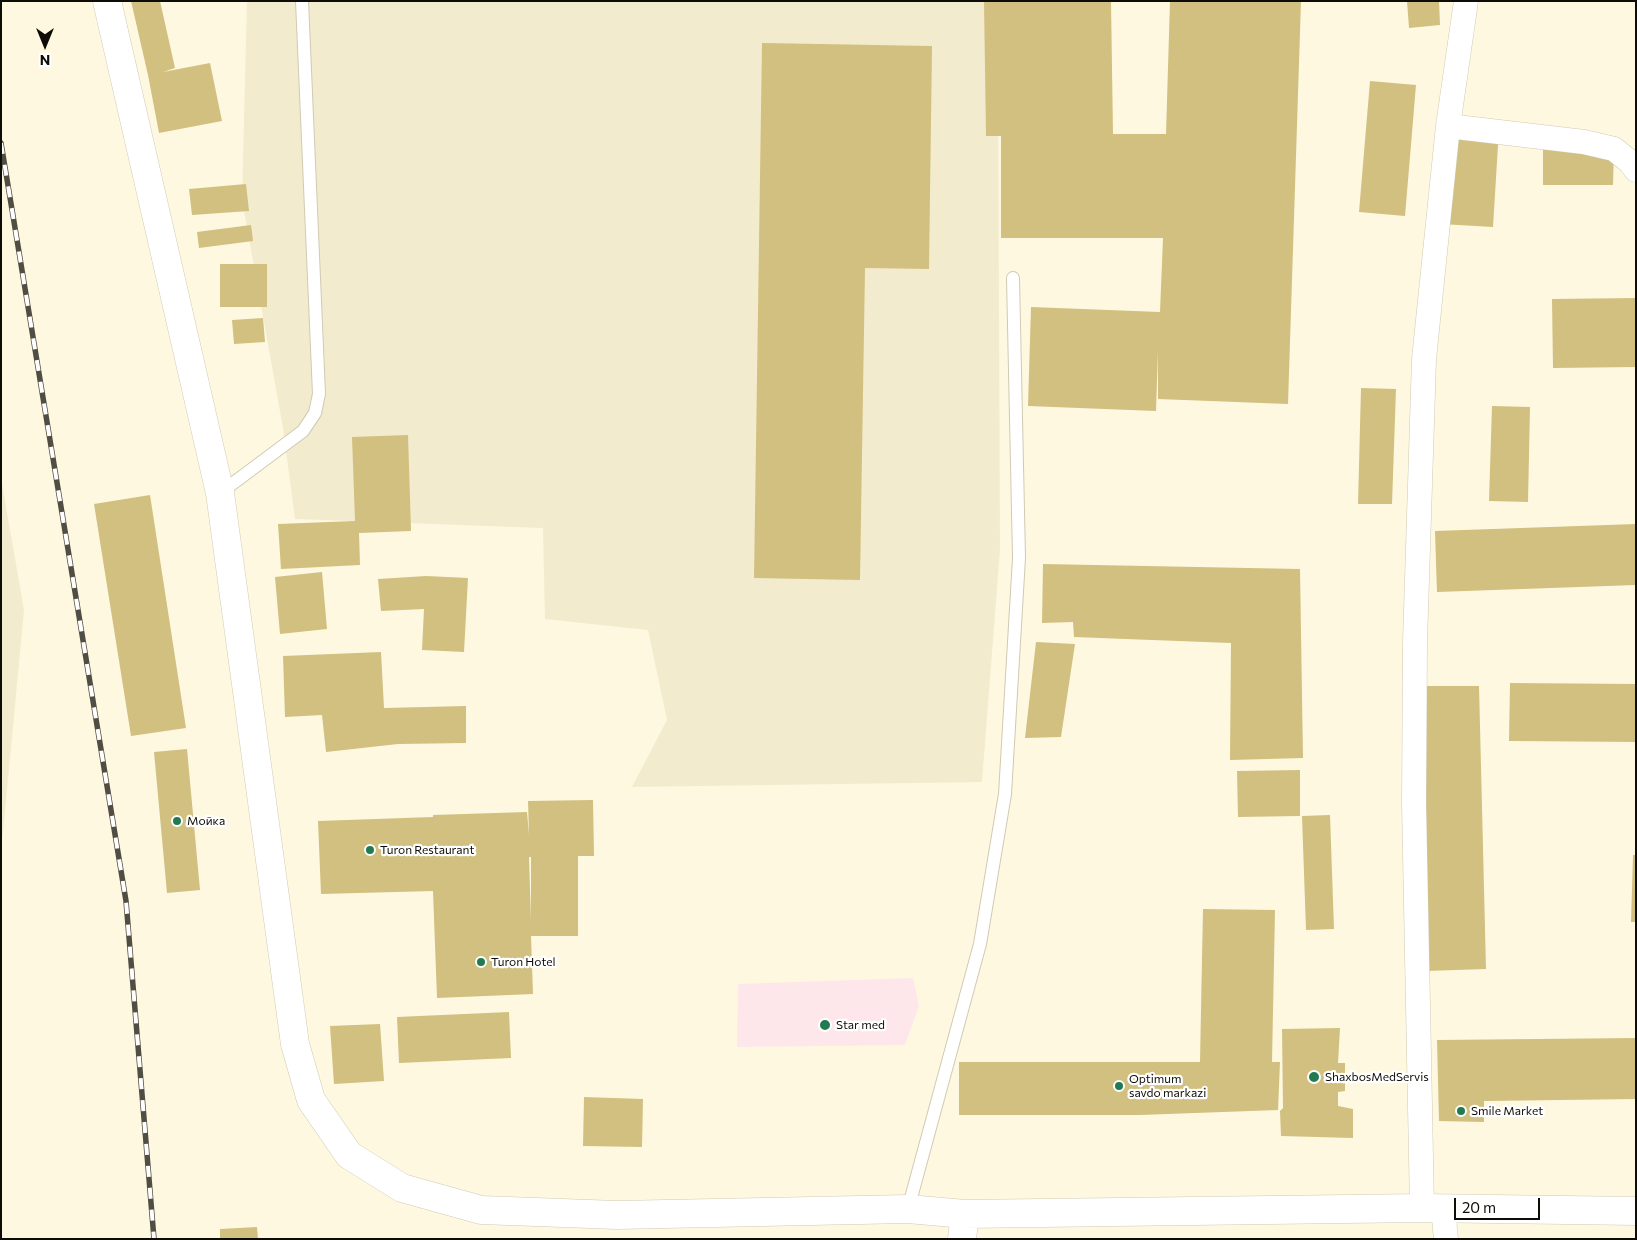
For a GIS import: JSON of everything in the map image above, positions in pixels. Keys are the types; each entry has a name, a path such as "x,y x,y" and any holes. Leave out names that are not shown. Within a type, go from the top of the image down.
{"street":[{"path":"107,1 220,493 295,1044 311,1100 349,1155 402,1188 481,1210 617,1215 908,1209 964,1227 1433,1208 1636,1210"},
{"path":"1446,1239 1433,1208 1414,803 1415,642 1424,359 1448,126 1466,1"},
{"path":"1448,126 1584,142 1606,147 1614,149 1630,162 1636,170"}],"lane":[{"path":"220,493 303,431 315,413 320,394 302,1"},
{"path":"908,1209 980,944 1005,794 1019,558 1013,278"}],"shaded area":[{"path":"247,1 1021,1 998,65 1000,549 982,782 632,787 667,720 648,630 545,619 543,528 295,519 283,428 242,200"},
{"path":"1,478 24,610 1,853"},
{"name":"Star med","path":"913,978 919,1006 905,1045 737,1047 738,984"}],"building":[{"path":"131,1 160,1 175,68 163,72 210,63 222,121 159,133"},
{"path":"984,1 1111,1 1113,134 1166,134 1170,1 1301,1 1288,404 1158,399 1158,351 1156,411 1028,406 1031,307 1160,312 1163,238 1001,238 1001,136 986,136"},
{"path":"1407,1 1439,1 1440,25 1409,28"},
{"path":"762,43 932,46 929,269 865,268 860,580 754,578"},
{"path":"1370,81 1416,85 1405,216 1359,212"},
{"path":"1448,126 1499,129 1493,227 1441,224"},
{"path":"1543,148 1614,149 1613,185 1543,185"},
{"path":"246,184 249,211 192,215 189,189"},
{"path":"251,225 253,241 199,248 197,232"},
{"path":"220,264 267,264 267,307 220,307"},
{"path":"1636,298 1636,367 1553,368 1552,299"},
{"path":"263,318 265,342 234,344 232,320"},
{"path":"1361,388 1396,389 1392,504 1358,504"},
{"path":"1492,406 1530,407 1528,502 1489,501"},
{"path":"408,435 411,531 359,533 360,565 281,569 278,524 355,521 352,437"},
{"path":"150,495 186,728 131,736 94,504"},
{"path":"1636,524 1636,585 1437,592 1435,531"},
{"path":"1043,564 1300,569 1303,758 1230,760 1231,643 1074,637 1073,622 1042,623"},
{"path":"322,572 327,629 280,634 275,577"},
{"path":"426,576 468,578 464,652 422,650 424,609 381,611 378,579"},
{"path":"1036,642 1075,644 1061,737 1025,738"},
{"path":"381,652 384,708 466,706 466,743 398,744 326,752 322,715 285,717 283,656"},
{"path":"1510,683 1636,684 1636,742 1509,741"},
{"path":"1413,686 1479,686 1486,969 1426,971"},
{"name":"Мойка","path":"187,749 200,890 167,893 154,752"},
{"path":"1300,770 1300,816 1238,817 1237,771"},
{"path":"593,800 594,856 578,856 578,936 531,936 533,994 437,998 433,891 321,894 318,821 527,812 529,835 528,801","holes":["529,857 531,857 531,920"]},
{"path":"1330,815 1334,929 1306,930 1302,816"},
{"path":"1633,855 1636,855 1636,922 1631,922"},
{"name":"Optimum savdo markazi","path":"1203,909 1275,910 1272,1062 1280,1062 1278,1110 1140,1115 959,1115 959,1062 1200,1062"},
{"path":"509,1012 511,1058 399,1063 397,1017"},
{"path":"380,1024 384,1081 334,1084 330,1026"},
{"name":"ShaxbosMedServis","path":"1340,1028 1338,1063 1345,1063 1345,1091 1338,1092 1338,1106 1353,1109 1353,1138 1281,1136 1280,1111 1283,1108 1282,1029"},
{"path":"1636,1038 1636,1099 1484,1101 1484,1122 1439,1121 1437,1040"},
{"path":"584,1097 643,1099 642,1147 583,1146"},
{"path":"257,1227 258,1239 220,1239 220,1229"}],"railway":[{"path":"1,143 126,901 154,1239"}],"place":[{"name":"Мойка","path":"177,821"},
{"name":"Turon Restaurant","path":"370,850"},
{"name":"Turon Hotel","path":"481,962"},
{"name":"Star med","path":"825,1025"},
{"name":"ShaxbosMedServis","path":"1314,1077"},
{"name":"Optimum savdo markazi","path":"1119,1086"},
{"name":"Smile Market","path":"1461,1111"}]}
